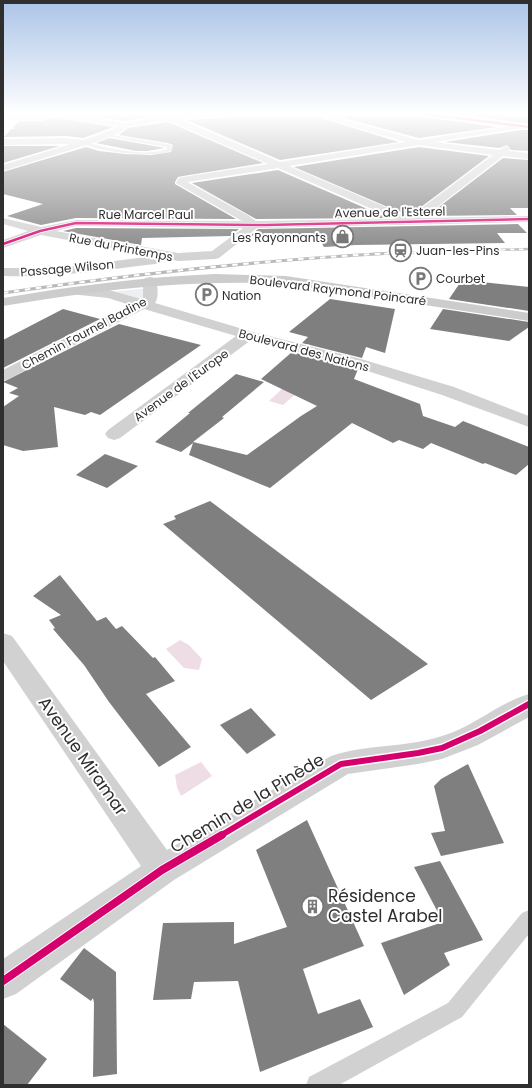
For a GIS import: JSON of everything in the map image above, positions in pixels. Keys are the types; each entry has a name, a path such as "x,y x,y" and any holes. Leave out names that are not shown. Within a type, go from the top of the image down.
{"main road":[{"path":"3,168 17,164"},
{"name":"Boulevard Raymond Poincaré","path":"3,302 150,281 210,277 247,277 286,280 529,317"}],"street":[{"path":"276,164 412,221 486,164"},
{"path":"252,224 245,218 181,183 183,180 287,164"},
{"name":"Avenue de l'Esterel","path":"252,224 529,219"},
{"name":"Rue du Printemps","path":"3,221 40,231 178,258 215,255 252,227 252,224"},
{"name":"Rue Marcel Paul","path":"3,244 40,231 76,223 252,224"},
{"name":"Passage Wilson","path":"3,272 23,273 58,271 178,258"},
{"name":"Chemin Fournel Badine","path":"3,376 150,300 150,281"},
{"name":"Boulevard des Nations","path":"75,291 109,294 248,335 355,362 448,390 529,422"},
{"name":"Avenue de l'Europe","path":"114,434 248,335"},
{"name":"Avenue Miramar","path":"3,642 162,870"},
{"name":"Chemin de la Pinède","path":"3,981 162,870 341,764 368,758 430,751 463,740 529,704"}],"lane":[{"path":"317,1085 455,1010 529,919"}],"shaded area":[{"path":"146,289 145,298 139,300 111,292"},
{"path":"283,388 298,392 283,405 269,401"},
{"path":"180,640 189,645 202,659 199,670 184,668 166,649"},
{"path":"201,762 212,776 181,796 177,787 175,775"}],"building":[{"path":"30,164 258,164 178,177 175,182 175,184 236,219 76,218 41,225 7,216 43,204 3,194 3,172"},
{"path":"314,164 479,164 409,216 294,167"},
{"path":"495,164 529,164 529,208 510,208 517,215 427,216"},
{"path":"278,170 388,218 256,219 192,183"},
{"path":"518,224 527,233 497,233 505,243 356,245 324,247 317,235 250,236 258,229"},
{"path":"76,228 239,229 230,236 142,238 141,245 63,231"},
{"path":"462,280 529,287 529,311 449,299"},
{"path":"330,299 395,309 385,353 366,347 362,358 302,343 308,337 289,332"},
{"path":"63,309 100,319 3,368 3,340"},
{"path":"443,309 529,322 529,327 509,341 430,329"},
{"path":"119,324 201,345 100,415 91,412 85,415 54,407 58,447 23,451 3,445 3,407 19,396 9,393 18,388 3,382"},
{"path":"292,352 358,369 354,379 420,404 423,416 455,427 463,421 529,447 529,464 516,475 485,463 483,464 431,443 423,449 399,440 393,443 352,423 270,488 189,455 193,443 181,452 155,442 236,374 264,382 222,417 224,418 193,442 247,455 317,406 261,379"},
{"path":"105,454 138,466 107,488 76,475"},
{"path":"210,501 428,664 371,700 163,524 176,519 174,516"},
{"path":"60,575 97,621 106,617 116,629 122,626 153,658 155,657 175,681 146,694 191,747 159,767 109,702 84,665 53,629 55,628 49,620 61,615 33,596"},
{"path":"251,708 276,735 247,754 220,725"},
{"path":"468,764 504,843 441,856 431,833 445,831 434,786 441,779"},
{"path":"307,820 364,946 303,969 318,1014 360,999 373,1027 260,1072 238,981 194,982 191,999 153,1000 163,923 234,922 234,944 287,927 256,850"},
{"path":"440,861 483,940 444,953 450,965 404,995 381,943 443,922 414,867"},
{"path":"84,948 116,972 117,1074 93,1077 93,998 91,1001 60,979"},
{"path":"3,1024 47,1059 27,1085 3,1085"}],"railway":[{"path":"379,254 529,249"},
{"path":"379,254 393,253"},
{"path":"3,293 198,268 379,254"}],"cycle path":[{"path":"3,244 40,231 76,223 265,225 529,219"},
{"path":"3,981 162,870 341,764 442,748 468,738 529,704"}],"place":[{"name":"Les Rayonnants","path":"342,237"},
{"name":"Juan-les-Pins","path":"401,250"},
{"name":"Courbet","path":"421,278"},
{"name":"Nation","path":"206,295"},
{"name":"Résidence Castel Arabel","path":"312,906"}]}
